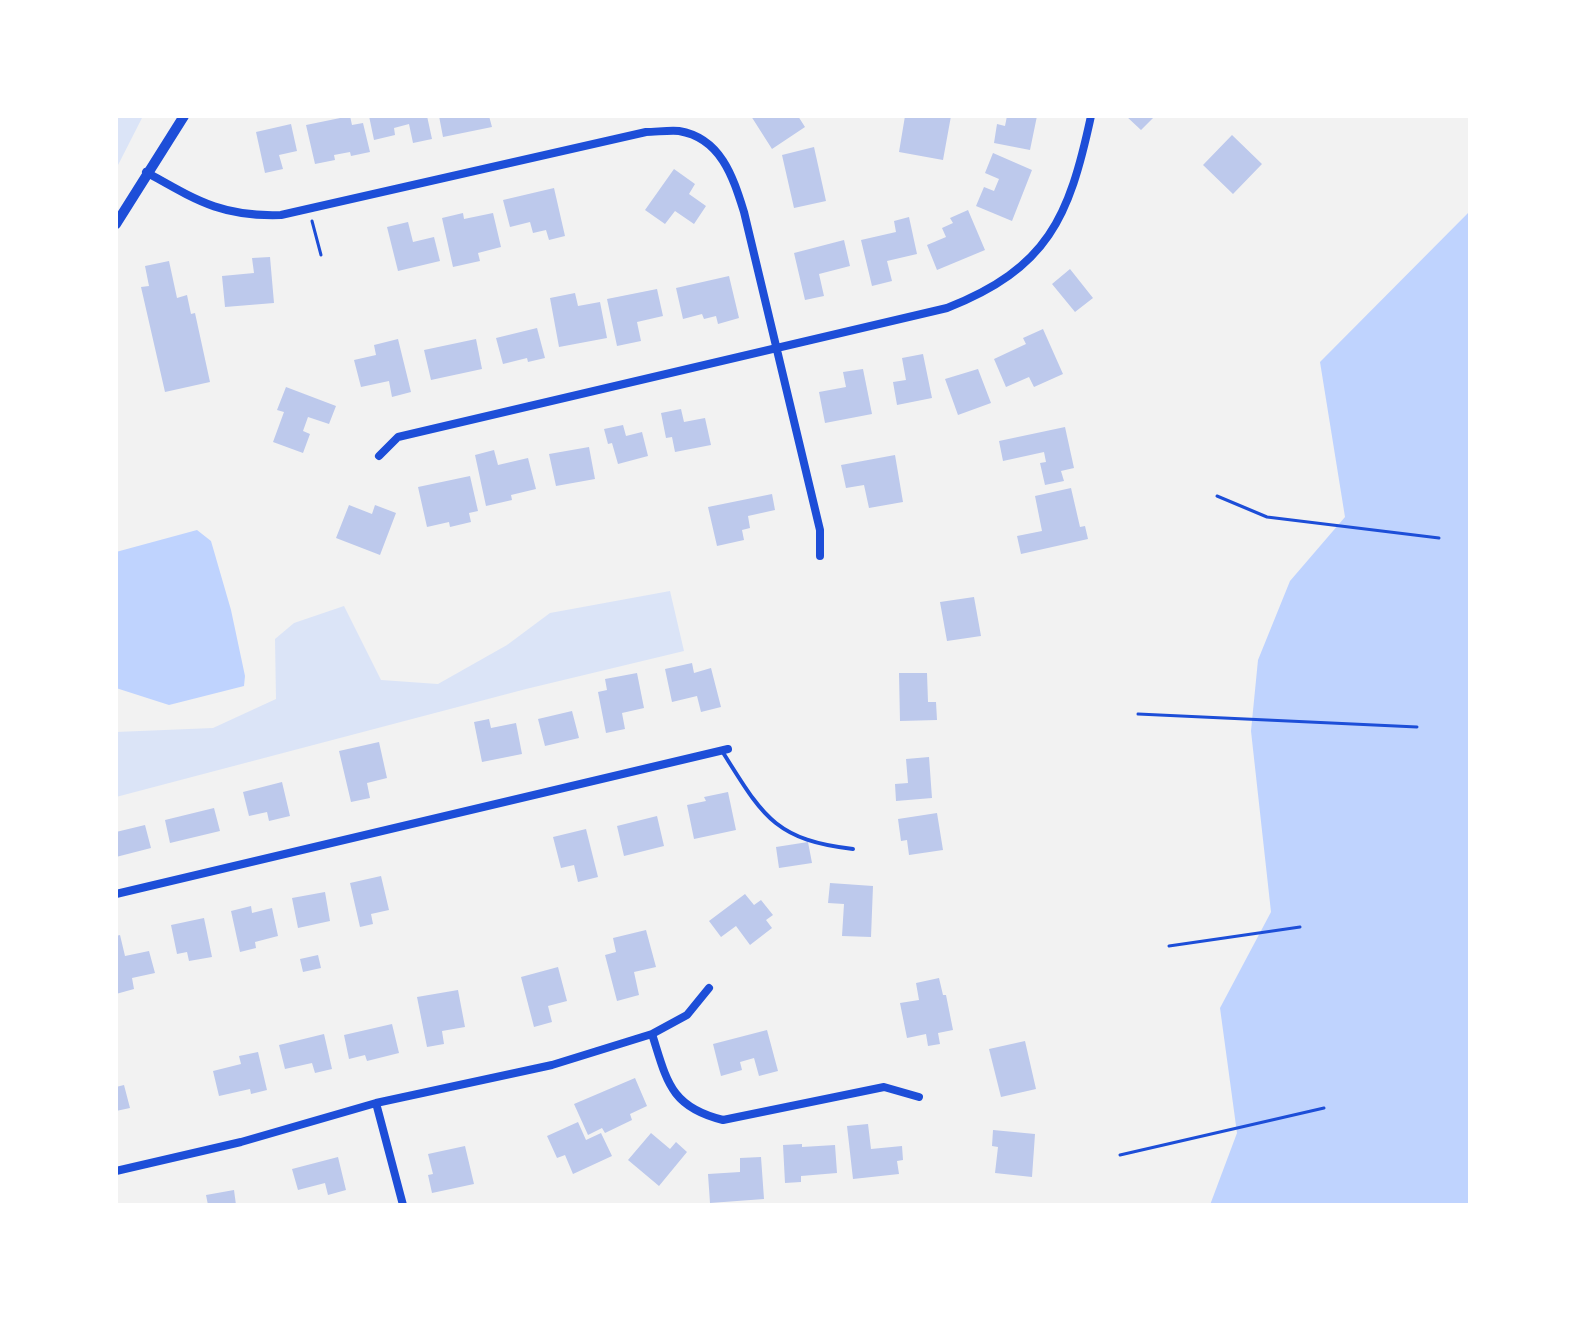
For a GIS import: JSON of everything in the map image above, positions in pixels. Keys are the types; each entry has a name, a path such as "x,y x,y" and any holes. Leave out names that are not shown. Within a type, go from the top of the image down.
{"street":[{"path":"116,224 184,116"},
{"path":"379,456 398,437 947,308 981,294 1013,275 1041,247 1059,221 1085,146 1091,116"},
{"path":"146,172 200,203 225,211 264,216 309,210 646,132 679,131 704,141 723,157 736,185 820,530 820,556"},
{"path":"116,894 725,750"},
{"path":"116,1171 241,1142 376,1103 552,1065 652,1034 687,1015 709,988"},
{"path":"652,1034 671,1089 683,1103 700,1115 723,1120 884,1087 919,1097"},
{"path":"376,1103 403,1205"}],"lane":[{"path":"725,750 757,807 786,833 831,847 853,849"}],"path":[{"path":"309,210 321,255"},
{"path":"1217,496 1267,517 1439,538"},
{"path":"1138,714 1417,727"},
{"path":"1169,946 1300,927"},
{"path":"1120,1155 1324,1108"}],"shaded area":[{"path":"116,116 143,116 116,169"},
{"path":"670,591 684,651 526,689 116,797 116,732 213,728 276,699 275,639 294,623 344,606 381,680 438,684 507,645 550,613"}],"water":[{"path":"1470,211 1470,1205 1210,1205 1237,1133 1220,1008 1271,912 1251,731 1258,660 1290,581 1345,517 1320,362"},
{"path":"197,530 211,541 231,610 245,676 244,686 169,705 116,688 116,552"}],"building":[{"path":"350,116 352,125 363,123 370,152 351,156 350,152 334,155 335,160 315,164 306,125"},
{"path":"369,116 427,116 432,139 413,143 409,124 394,128 395,135 374,140"},
{"path":"439,116 489,116 492,127 443,137"},
{"path":"751,116 798,116 805,127 772,149"},
{"path":"905,116 951,116 943,160 899,152"},
{"path":"1007,116 1037,116 1030,150 994,143 997,124 1005,126"},
{"path":"1126,116 1155,116 1141,130"},
{"path":"291,124 297,151 279,155 283,169 265,173 256,132"},
{"path":"1232,135 1262,164 1233,194 1203,165"},
{"path":"814,147 826,201 794,208 782,155"},
{"path":"993,153 1032,170 1012,221 976,206 984,187 994,191 999,179 985,173"},
{"path":"674,169 695,184 689,194 706,206 694,224 675,211 665,224 645,210"},
{"path":"554,188 565,236 549,240 546,230 533,233 530,222 510,227 503,200"},
{"path":"968,210 985,250 937,270 927,245 946,237 942,228 953,223 950,218"},
{"path":"463,213 464,219 493,213 501,247 478,253 480,261 453,267 442,218"},
{"path":"909,217 917,254 887,261 892,281 872,286 861,240 896,232 894,221"},
{"path":"408,222 413,242 434,237 440,261 398,271 387,227"},
{"path":"844,240 850,266 819,274 824,296 805,300 794,253"},
{"path":"270,257 274,303 225,307 222,276 254,273 252,258"},
{"path":"169,261 177,298 187,295 191,314 195,313 210,382 165,392 141,287 149,286 145,266"},
{"path":"1070,269 1093,298 1075,312 1052,284"},
{"path":"729,276 739,318 718,324 716,316 704,319 702,314 683,319 676,288"},
{"path":"657,289 663,316 637,322 641,341 617,346 607,299"},
{"path":"575,293 578,306 600,302 607,338 559,347 550,298"},
{"path":"537,328 545,358 528,362 527,358 503,364 496,338"},
{"path":"1043,329 1063,374 1034,387 1029,377 1006,387 994,359 1026,344 1023,338"},
{"path":"398,339 411,392 392,397 389,381 361,387 354,360 376,355 374,345"},
{"path":"476,339 482,369 431,380 424,350"},
{"path":"923,354 932,398 897,405 893,382 906,380 902,358"},
{"path":"863,369 872,414 825,423 819,392 846,387 843,372"},
{"path":"978,369 991,403 958,415 945,379"},
{"path":"286,387 336,406 329,424 308,417 303,431 310,434 303,453 273,442 284,412 277,410"},
{"path":"681,409 684,422 705,418 711,445 675,452 672,437 666,438 661,413"},
{"path":"623,425 626,436 642,432 648,456 618,464 604,429"},
{"path":"1065,427 1074,468 1061,471 1064,481 1045,485 1040,463 1046,462 1044,452 1003,461 999,441"},
{"path":"589,447 595,479 556,486 549,454"},
{"path":"494,450 498,465 528,458 536,489 511,495 512,500 486,506 475,455"},
{"path":"895,455 903,502 869,508 864,485 846,488 841,465"},
{"path":"470,476 478,511 469,513 471,522 450,527 449,522 427,527 418,487"},
{"path":"1071,488 1080,527 1085,526 1088,539 1021,554 1017,536 1042,531 1035,496"},
{"path":"772,494 775,510 748,516 750,528 742,530 744,540 717,546 708,507"},
{"path":"349,505 372,514 375,505 396,513 380,555 336,538"},
{"path":"974,597 981,636 947,641 940,602"},
{"path":"692,663 694,673 711,668 721,707 701,712 697,696 672,702 665,669"},
{"path":"637,673 644,708 622,713 625,729 606,733 598,692 607,690 605,679"},
{"path":"899,673 927,673 928,702 936,702 937,720 900,721"},
{"path":"572,711 579,738 545,746 538,719"},
{"path":"489,719 491,728 516,723 522,754 482,762 474,722"},
{"path":"379,742 387,778 367,783 370,798 351,802 339,751"},
{"path":"929,757 932,798 896,801 895,784 908,783 906,759"},
{"path":"282,782 290,816 269,821 267,812 249,816 243,792"},
{"path":"728,792 736,830 694,839 687,805 706,801 704,797"},
{"path":"214,808 220,831 170,843 165,820"},
{"path":"937,813 943,850 909,855 907,840 901,841 898,819"},
{"path":"657,816 664,846 624,856 617,826"},
{"path":"145,825 151,848 116,857 116,832"},
{"path":"586,829 598,877 578,882 574,865 561,868 553,837"},
{"path":"808,842 812,863 779,868 776,847"},
{"path":"381,876 389,910 371,914 373,924 360,927 350,883"},
{"path":"830,883 873,886 871,937 842,936 844,904 828,903"},
{"path":"325,892 330,921 298,928 292,898"},
{"path":"745,894 754,905 761,900 773,915 766,920 772,928 750,945 736,926 721,937 709,921"},
{"path":"251,906 252,913 272,908 278,936 255,942 256,948 240,952 231,911"},
{"path":"204,918 212,957 189,961 187,952 177,954 171,925"},
{"path":"646,930 656,967 634,972 639,995 617,1001 605,955 616,952 613,938"},
{"path":"120,935 125,956 149,951 155,973 132,978 134,989 116,994 116,936"},
{"path":"318,955 321,968 303,972 300,959"},
{"path":"558,967 567,1001 548,1006 552,1022 534,1027 521,977"},
{"path":"939,978 953,1030 938,1033 940,1044 928,1046 926,1034 907,1038 900,1003 919,1000 916,983"},
{"path":"458,990 465,1027 442,1031 444,1044 427,1047 417,997"},
{"path":"392,1024 399,1053 367,1061 365,1055 349,1059 344,1035"},
{"path":"767,1030 778,1071 759,1076 754,1058 740,1062 742,1070 721,1076 713,1044"},
{"path":"324,1034 332,1069 315,1073 312,1063 285,1069 279,1045"},
{"path":"1025,1041 1036,1089 1001,1097 989,1049"},
{"path":"258,1052 267,1090 251,1094 250,1089 219,1096 213,1071 241,1064 239,1056"},
{"path":"635,1078 647,1106 630,1114 632,1120 605,1133 602,1128 588,1135 574,1104"},
{"path":"124,1085 130,1108 116,1111 116,1087"},
{"path":"578,1122 586,1140 601,1133 612,1156 573,1174 565,1155 557,1158 547,1136"},
{"path":"868,1124 871,1149 902,1146 903,1160 897,1161 899,1174 853,1179 847,1126"},
{"path":"993,1130 1035,1134 1032,1177 995,1173 998,1147 992,1146"},
{"path":"651,1133 670,1149 676,1142 687,1152 659,1186 628,1160"},
{"path":"802,1144 802,1147 835,1145 837,1173 801,1176 801,1182 785,1183 783,1145"},
{"path":"465,1146 474,1184 432,1193 428,1175 433,1174 428,1154"},
{"path":"338,1157 346,1190 328,1195 325,1183 298,1190 292,1169"},
{"path":"761,1157 764,1199 710,1203 708,1174 740,1172 740,1158"},
{"path":"234,1190 236,1205 208,1205 206,1195"}]}
